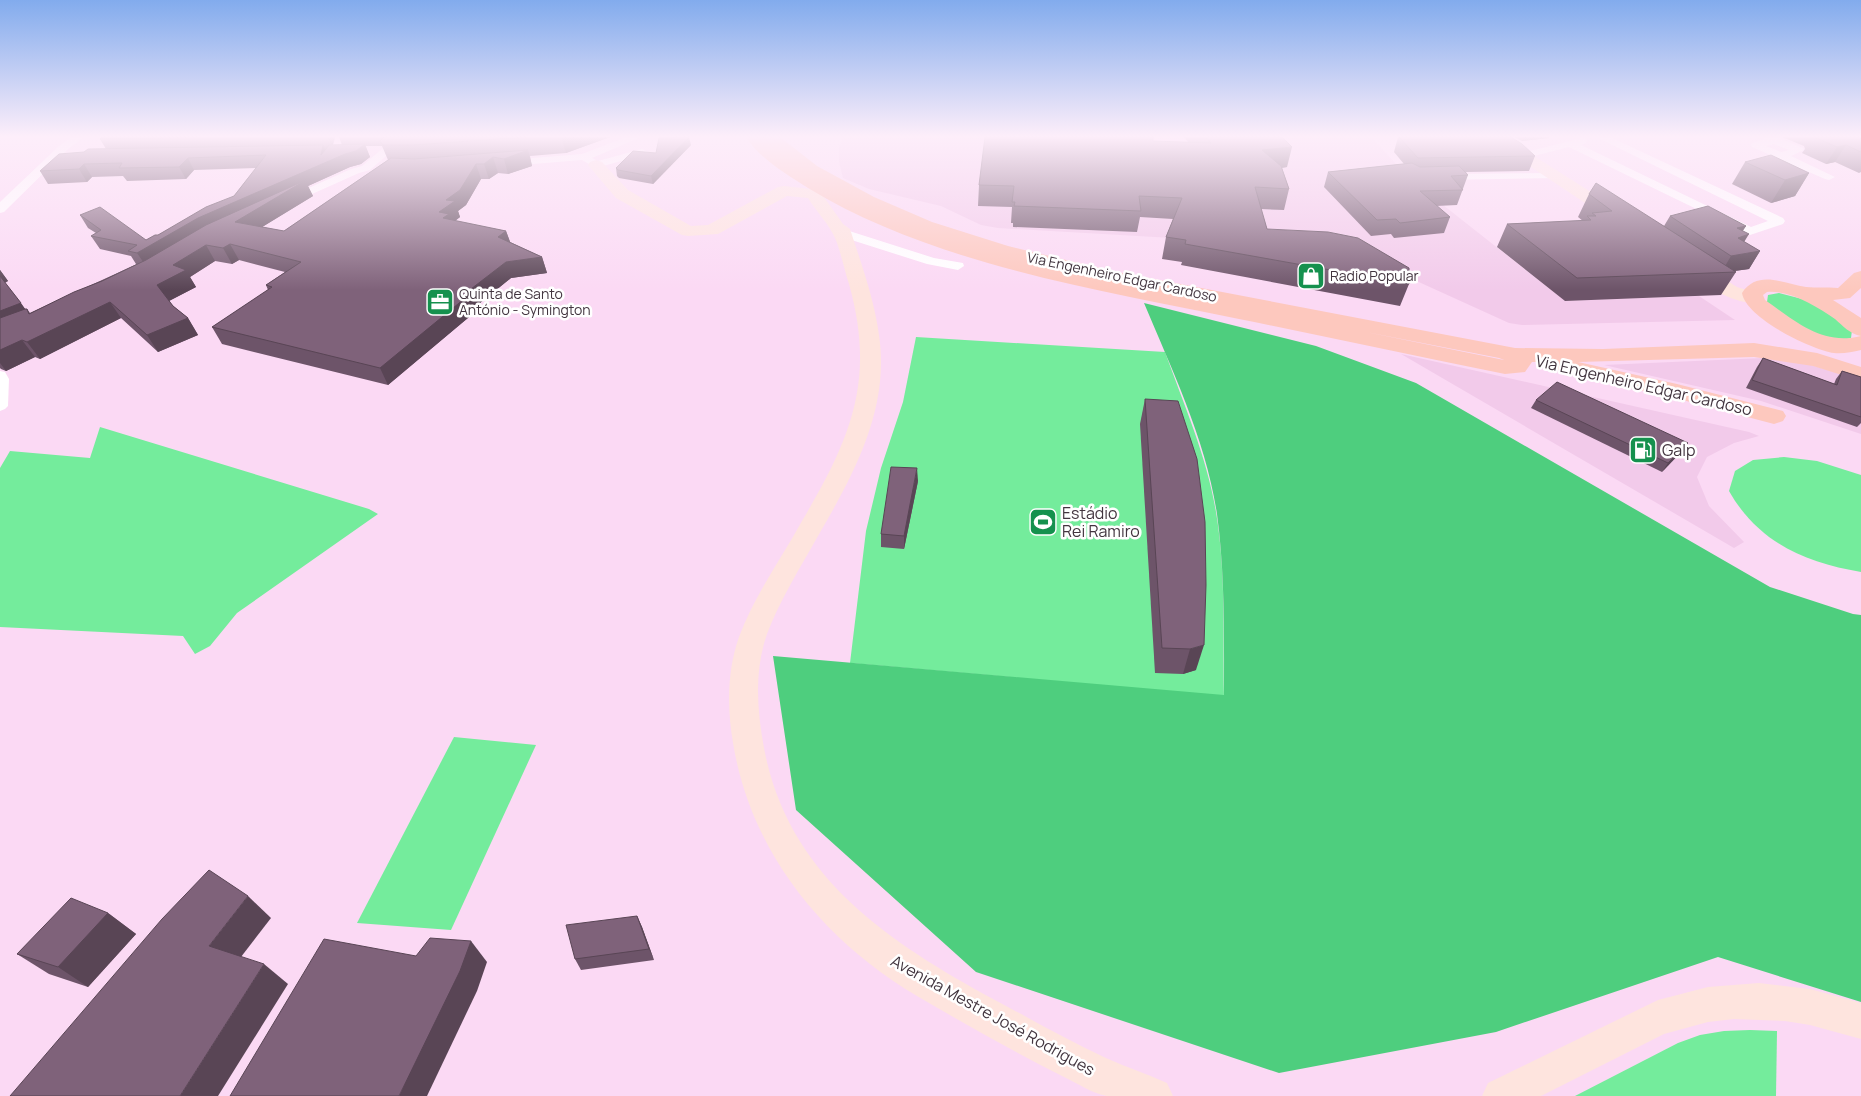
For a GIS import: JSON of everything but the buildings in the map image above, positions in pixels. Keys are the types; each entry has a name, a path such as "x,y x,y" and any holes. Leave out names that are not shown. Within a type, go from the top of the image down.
{"main road":[{"name":"Via Engenheiro Edgar Cardoso","path":"823,188 836,198 905,229 948,245 1021,266 1677,391 1774,416"},
{"path":"1861,277 1843,294 1761,292 1757,304 1800,334 1823,343 1847,346 1861,342"},
{"name":"Via Engenheiro Edgar Cardoso","path":"1140,288 1438,352 1504,357"},
{"path":"1803,292 1861,330"},
{"path":"1754,350 1776,344 1779,340 1780,320"},
{"path":"1504,357 1613,356 1754,350 1817,360 1861,374"}],"street":[{"path":"0,209 22,188"},
{"path":"279,205 317,188"},
{"name":"Avenida Mestre José Rodrigues","path":"616,188 622,194 688,232 712,230 784,191 813,194 843,234 870,334 872,353 869,393 858,436 848,459 766,608 750,646 744,686 744,715 751,760 764,807 784,846 823,899 852,928 884,954 920,978 1085,1068 1130,1088 1154,1096"},
{"path":"1573,188 1628,224"},
{"path":"1662,188 1750,231 1779,221 1709,188"},
{"path":"843,234 932,261 943,261 958,266"},
{"path":"1693,265 1711,280 1733,293 1761,292"},
{"path":"0,374 2,380 0,406"},
{"path":"1501,1096 1658,1018 1681,1009 1706,1003 1762,1001 1792,1004 1861,1021"}],"shaded area":[{"path":"867,188 1422,188 1565,301 1699,296 1735,320 1522,325 1509,323 1344,248 998,228 981,225 941,206"},
{"name":"Galp","path":"1401,354 1749,432 1759,436 1734,443 1707,457 1697,477 1709,506 1744,542 1734,548"},
{"path":"1763,358 1804,363 1861,380 1861,434 1761,401 1604,365"}],"green space":[{"path":"1779,293 1810,301 1852,330 1851,338 1828,338 1806,330 1767,302 1768,295"},
{"path":"1144,303 1316,346 1416,383 1770,587 1861,615 1861,1002 1718,957 1496,1032 1279,1073 976,972 796,810 773,656 1224,695 1224,604 1217,514 1212,486 1187,406"},
{"name":"Estádio Rei Ramiro","path":"916,337 1165,352 1201,451 1216,512 1223,581 1224,696 850,663 866,531 881,468 903,402"},
{"path":"100,427 369,509 378,514 237,613 210,646 195,654 183,636 0,627 0,468 10,451 90,458"},
{"path":"1784,457 1817,461 1861,475 1861,572 1821,563 1802,556 1769,537 1741,509 1729,491 1735,471 1753,460"},
{"path":"454,737 536,745 451,930 357,923"},
{"path":"1724,1031 1777,1031 1776,1096 1575,1096 1678,1043 1700,1035"}],"place":[{"name":"Radio Popular","path":"1311,276"},
{"name":"Quinta de Santo António - Symington","path":"440,302"},
{"name":"Galp","path":"1643,450"},
{"name":"Estádio Rei Ramiro","path":"1043,522"}]}
